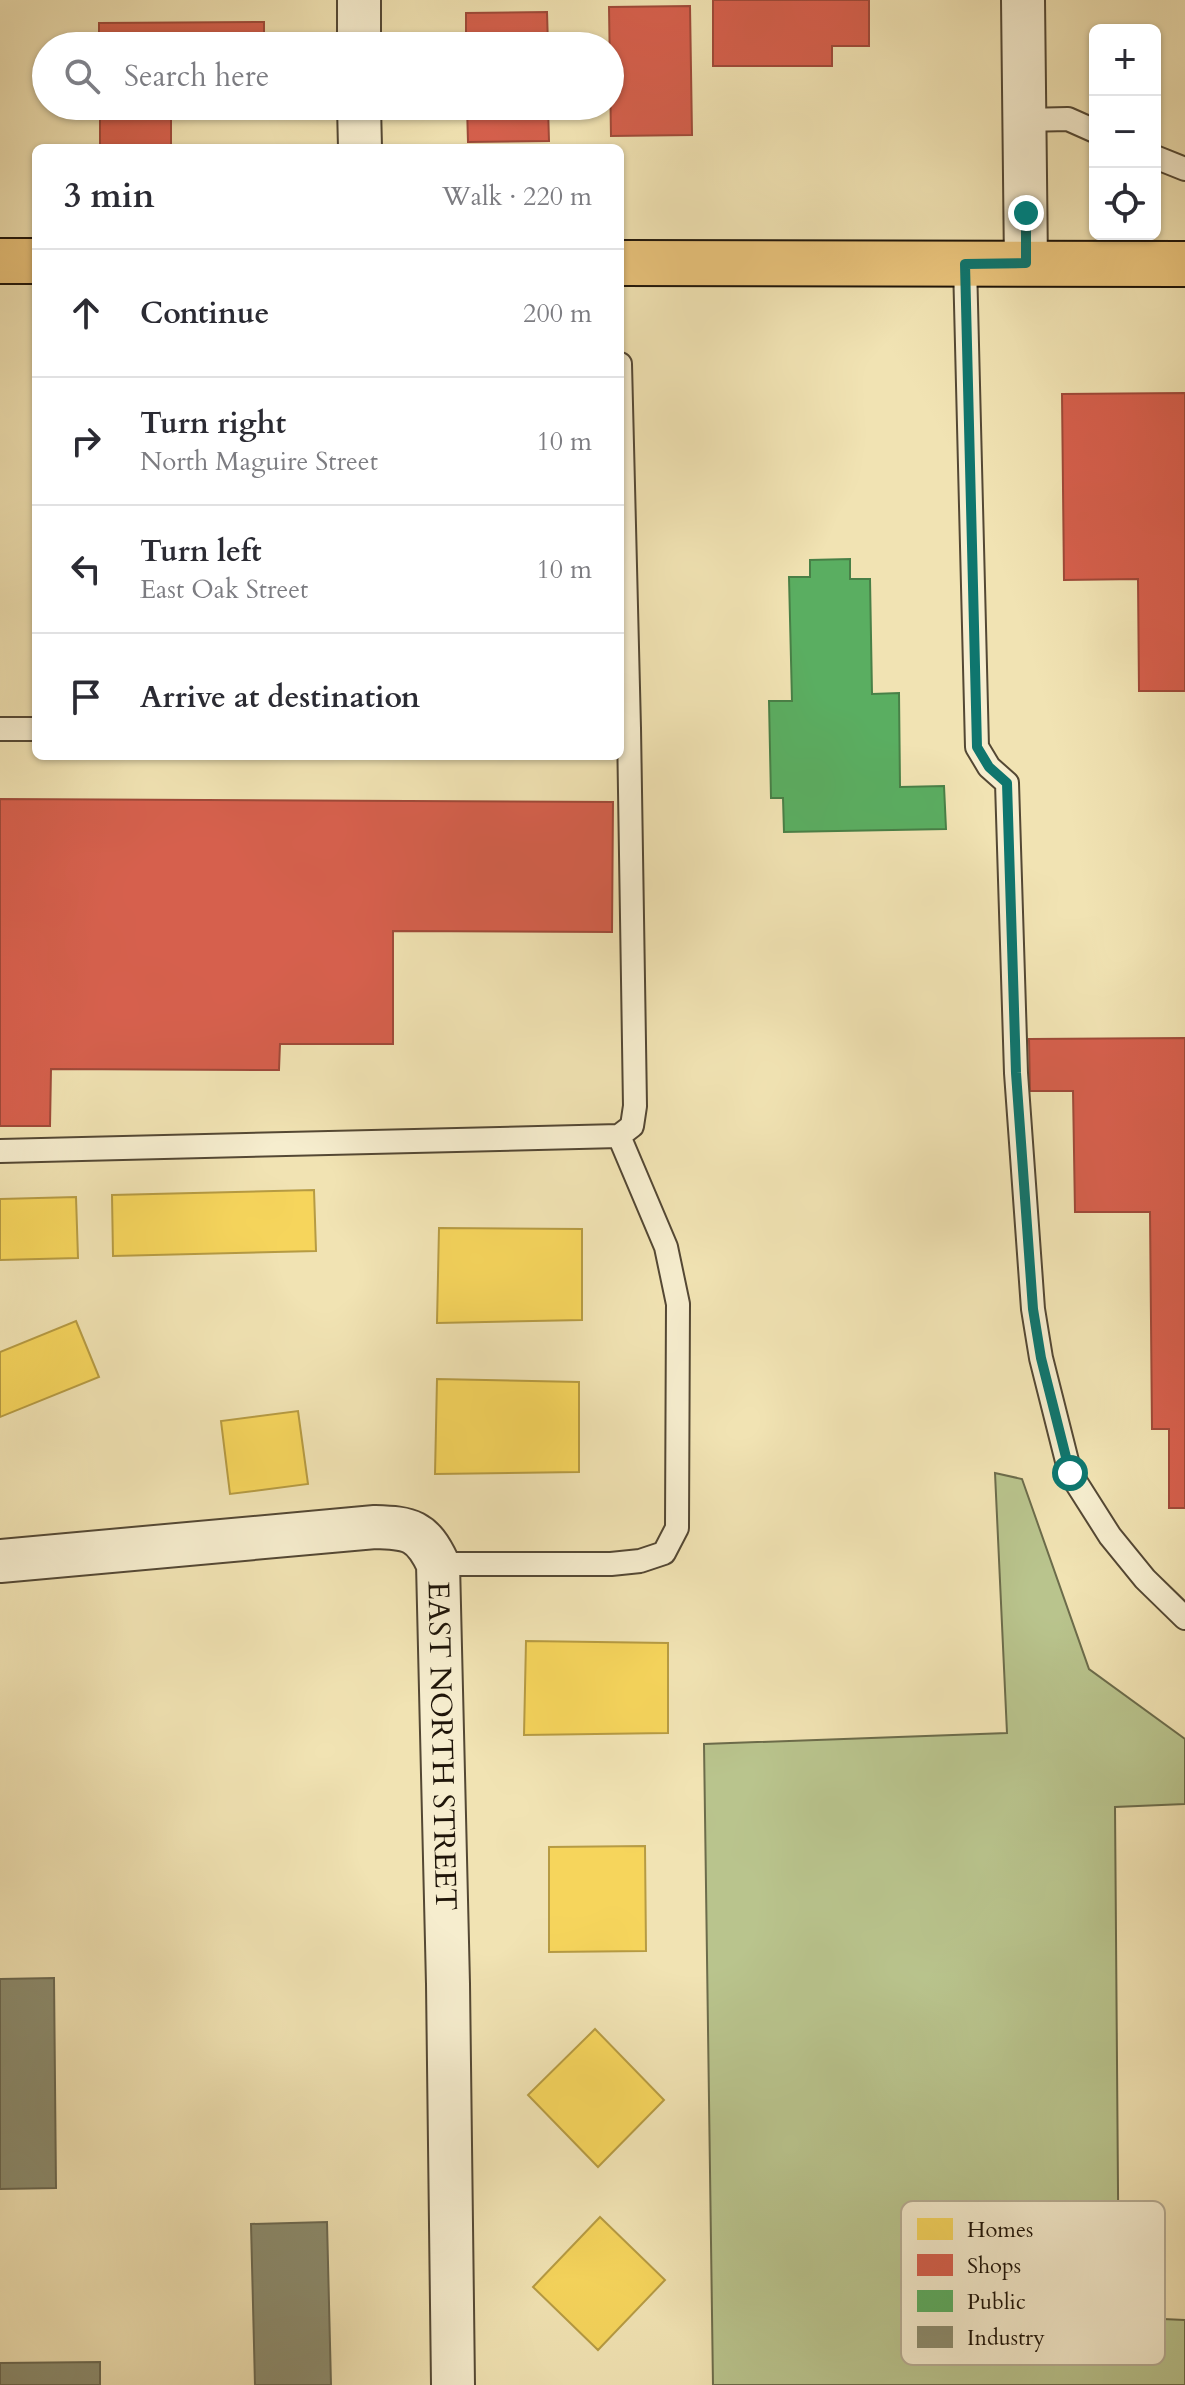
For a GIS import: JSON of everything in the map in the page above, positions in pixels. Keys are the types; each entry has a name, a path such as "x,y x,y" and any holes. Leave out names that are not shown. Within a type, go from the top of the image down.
{"main road":[{"path":"0,261 32,261"},
{"path":"624,263 1185,264"}],"street":[{"path":"359,0 359,32"},
{"path":"1023,0 1026,263"},
{"path":"359,120 360,144"},
{"name":"EAST NORTH STREET","path":"0,1561 375,1527 406,1528 428,1542 438,1564 453,2385"}],"lane":[{"path":"1025,120 1068,119 1089,128"},
{"path":"1161,159 1185,169"},
{"path":"965,264 977,747 989,767 1007,783 1016,1073 1033,1309 1041,1358 1070,1473 1110,1536 1145,1579 1185,1618"},
{"path":"0,1151 619,1136 632,1126 635,1106 624,728"},
{"path":"0,729 32,729"},
{"path":"438,1564 611,1564 640,1561 664,1553 677,1528 678,1304 666,1247 619,1136"}],"green space":[{"path":"995,1473 1022,1479 1089,1669 1185,1739 1185,1804 1115,1807 1118,2201 901,2201 901,2365 1165,2365 1165,2319 1185,2320 1185,2385 713,2385 704,1744 1007,1733"}],"building: Homes":[{"path":"314,1190 316,1251 113,1256 112,1195"},
{"path":"76,1197 78,1258 0,1260 0,1199"},
{"path":"439,1228 582,1229 582,1320 437,1323"},
{"path":"76,1321 99,1377 0,1417 0,1352"},
{"path":"437,1379 579,1382 579,1472 435,1474"},
{"path":"298,1411 308,1484 230,1494 221,1421"},
{"path":"526,1641 668,1643 668,1733 524,1735"},
{"path":"645,1846 646,1951 549,1952 549,1847"},
{"path":"595,2029 664,2100 598,2167 528,2095"},
{"path":"600,2217 665,2280 598,2350 533,2287"}],"building: Shops":[{"path":"713,0 869,0 869,46 832,46 832,66 713,66"},
{"path":"690,6 692,135 611,136 611,120 624,120 624,32 609,32 609,7"},
{"path":"547,12 548,32 466,32 466,13"},
{"path":"264,22 264,32 99,32 99,23"},
{"path":"100,120 171,120 171,144 100,144"},
{"path":"467,120 548,120 549,141 468,142"},
{"path":"1185,393 1185,691 1139,691 1138,579 1064,580 1062,394"},
{"path":"0,799 613,802 612,932 393,931 393,1044 280,1044 279,1070 51,1069 50,1126 0,1126"},
{"path":"1185,1038 1185,1508 1169,1508 1169,1429 1152,1429 1150,1212 1075,1212 1073,1091 1030,1091 1029,1039"}],"building: Public":[{"path":"850,559 850,579 870,579 872,694 899,693 900,787 944,786 946,829 784,832 783,798 771,798 769,701 792,701 789,577 810,577 810,560"}],"building: Industry":[{"path":"54,1978 56,2188 0,2189 0,1979"},
{"path":"327,2222 331,2385 255,2385 251,2224"},
{"path":"100,2362 100,2385 0,2385 0,2363"}],"route":[{"path":"1026,213 1026,263 965,264 977,747 989,767 1007,783 1016,1073 1033,1309 1041,1358 1070,1473"}]}
